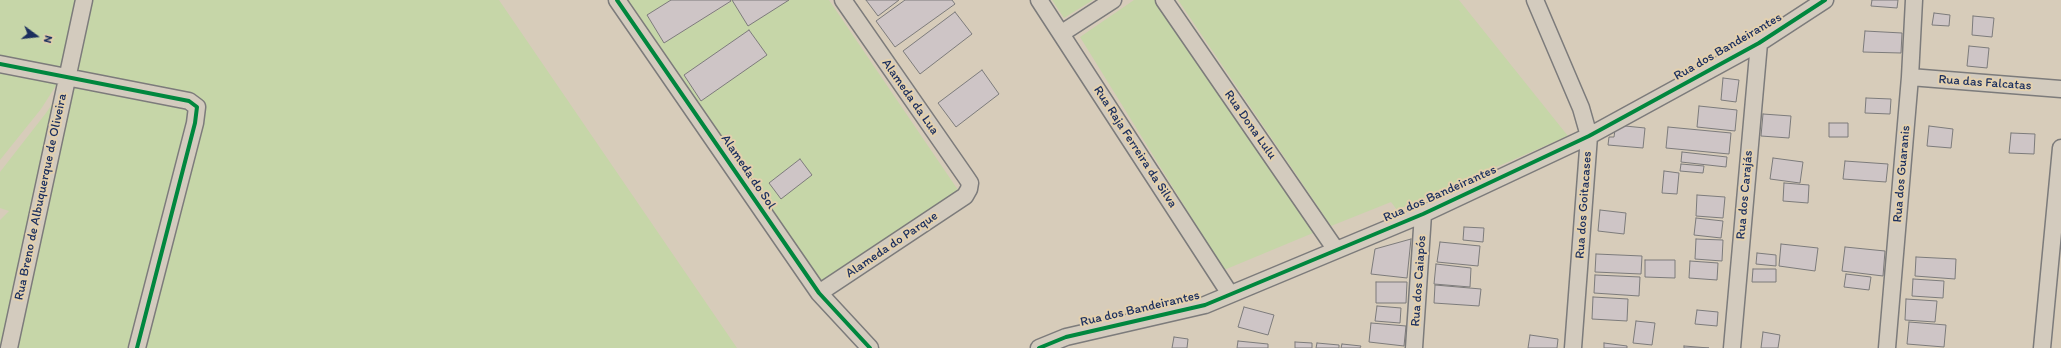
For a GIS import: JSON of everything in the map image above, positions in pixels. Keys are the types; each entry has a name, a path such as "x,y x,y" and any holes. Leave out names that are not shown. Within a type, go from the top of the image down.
{"street":[{"name":"Rua Breno de Albuquerque de Oliveira","path":"9,348 84,0"},
{"name":"Alameda do Sol","path":"617,0 819,293 870,348"},
{"name":"Alameda da Lua","path":"843,0 970,183 969,190 965,196"},
{"name":"Rua Raja Ferreira da Silva","path":"1039,0 1062,33 1230,294"},
{"path":"1062,33 1113,0"},
{"name":"Rua Dona Lulu","path":"1164,0 1336,250"},
{"name":"Rua dos Goitacases","path":"1535,0 1581,108 1589,136 1573,348"},
{"name":"Rua dos Bandeirantes","path":"1039,348 1066,337 1205,304 1423,214 1589,136 1759,43 1825,0"},
{"name":"Rua dos Guaranis","path":"1887,348 1910,78 1914,0"},
{"name":"Rua dos Carajás","path":"1732,348 1759,43"},
{"path":"0,64 189,101 197,107 195,122 137,348"},
{"name":"Rua das Falcatas","path":"1910,78 2061,89"},
{"path":"2042,348 2061,148"},
{"name":"Alameda do Parque","path":"819,293 965,196"},
{"name":"Rua dos Caiapós","path":"1414,348 1423,214"}],"green space":[{"path":"0,0 82,0 66,70 41,109 0,160"},
{"path":"90,0 499,0 737,348 0,348 0,220 9,211 0,208 0,172 46,113 73,74"},
{"path":"626,0 671,0 647,15 664,43 731,2 730,0 829,0 958,190 819,286","holes":["749,30 767,55 701,101 684,75","800,159 812,175 781,198 769,183"]},
{"path":"1052,0 1093,0 1064,18"},
{"path":"1134,0 1155,0 1313,233 1224,270 1080,37"},
{"path":"1178,0 1459,0 1568,136 1397,210 1391,202 1331,226"}],"building":[{"path":"671,0 731,1 664,43 647,15"},
{"path":"732,0 789,0 748,26"},
{"path":"866,0 899,0 878,16"},
{"path":"905,0 952,0 955,4 895,47 876,21"},
{"path":"1872,0 1898,0 1897,8 1871,6"},
{"path":"955,12 972,34 920,74 903,51"},
{"path":"1934,13 1950,15 1949,26 1932,25"},
{"path":"1973,16 1994,18 1992,37 1972,35"},
{"path":"749,30 767,55 701,101 684,75"},
{"path":"1865,31 1902,33 1901,53 1863,52"},
{"path":"1969,46 1989,48 1987,68 1967,66"},
{"path":"982,70 999,94 956,127 938,103"},
{"path":"1723,78 1739,80 1736,102 1721,100"},
{"path":"1866,98 1891,99 1890,114 1865,113"},
{"path":"1699,106 1737,110 1735,131 1697,127"},
{"path":"1763,114 1791,116 1789,138 1761,136"},
{"path":"1829,123 1848,123 1848,137 1829,137"},
{"path":"1625,126 1645,128 1643,148 1608,145 1609,137 1614,137 1615,130"},
{"path":"1929,126 1953,129 1951,148 1927,146"},
{"path":"1668,127 1731,133 1729,154 1666,148"},
{"path":"2011,133 2035,134 2034,154 2009,153"},
{"path":"1682,152 1727,157 1726,167 1681,162"},
{"path":"1773,158 1803,162 1800,183 1770,179"},
{"path":"800,159 812,175 781,199 769,183"},
{"path":"1845,161 1888,164 1886,182 1843,179"},
{"path":"1681,164 1704,166 1703,173 1680,171"},
{"path":"1664,171 1679,173 1677,194 1662,193"},
{"path":"1784,183 1809,185 1808,203 1783,201"},
{"path":"1697,195 1725,197 1723,218 1696,216"},
{"path":"1600,210 1626,213 1624,234 1598,231"},
{"path":"1696,218 1723,221 1721,238 1694,235"},
{"path":"1464,227 1484,228 1483,242 1463,240"},
{"path":"1411,239 1407,278 1371,274 1375,249"},
{"path":"1696,239 1723,240 1722,261 1695,259"},
{"path":"1440,242 1480,246 1478,266 1437,262"},
{"path":"1781,244 1818,248 1815,271 1779,266"},
{"path":"1845,247 1885,251 1883,276 1842,271"},
{"path":"1757,253 1776,255 1776,266 1756,264"},
{"path":"1596,254 1642,256 1641,274 1595,272"},
{"path":"1916,257 1956,259 1955,279 1915,276"},
{"path":"1645,260 1675,260 1675,278 1645,277"},
{"path":"1690,261 1718,263 1717,280 1689,278"},
{"path":"1436,264 1471,268 1470,287 1434,284"},
{"path":"1753,269 1776,269 1776,282 1752,282"},
{"path":"1846,274 1871,277 1869,290 1844,287"},
{"path":"1595,275 1640,277 1639,296 1594,293"},
{"path":"1913,279 1944,281 1943,298 1912,296"},
{"path":"1376,282 1407,282 1406,303 1376,303"},
{"path":"1435,285 1481,289 1479,306 1434,303"},
{"path":"1593,297 1628,299 1627,321 1592,319"},
{"path":"1906,299 1937,301 1935,322 1905,320"},
{"path":"1377,306 1401,308 1400,323 1375,321"},
{"path":"1244,307 1274,315 1268,335 1238,327"},
{"path":"1697,310 1718,312 1717,326 1695,324"},
{"path":"1636,321 1655,323 1652,345 1633,343"},
{"path":"1909,322 1946,325 1944,347 1907,344"},
{"path":"1371,323 1406,326 1404,346 1369,342"},
{"path":"1763,332 1780,335 1778,348 1761,348"},
{"path":"1530,335 1558,339 1557,348 1528,348"},
{"path":"1174,337 1188,339 1187,348 1172,348"},
{"path":"1238,341 1268,344 1268,348 1237,348"},
{"path":"1295,342 1312,343 1312,348 1295,348"},
{"path":"1317,343 1339,345 1339,348 1316,348"},
{"path":"1604,343 1627,346 1627,348 1604,348"},
{"path":"1342,344 1361,346 1360,348 1341,348"},
{"path":"1684,346 1709,348 1684,348"}],"cycle path":[{"path":"617,0 819,293 870,348"},
{"path":"1039,348 1066,337 1205,305 1423,214 1589,136 1759,43 1825,0"},
{"path":"0,64 189,101 197,107 195,123 137,348"}]}
